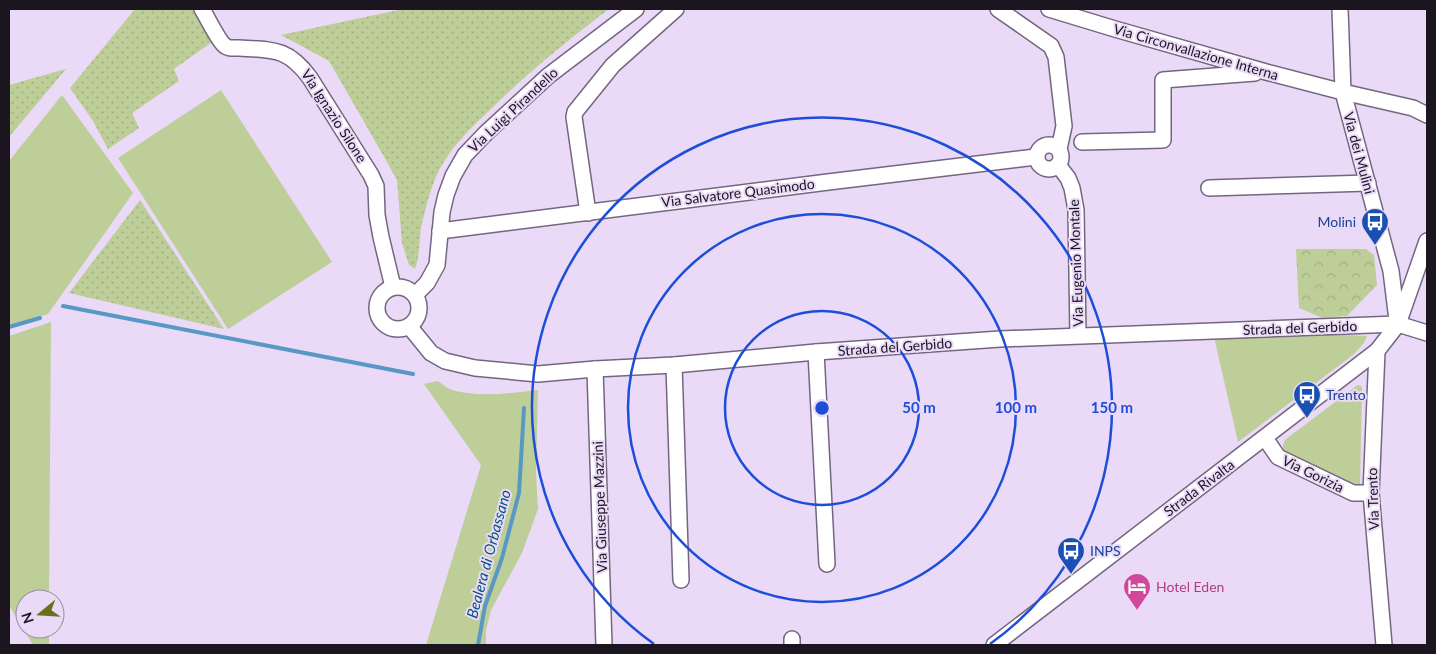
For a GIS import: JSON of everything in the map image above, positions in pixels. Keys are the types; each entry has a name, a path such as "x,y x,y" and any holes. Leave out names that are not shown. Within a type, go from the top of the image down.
{"street":[{"name":"Via Ignazio Silone","path":"202,9 224,45 233,48 266,49 286,54 300,64 310,78 376,186 377,215 393,287"},
{"name":"Via Luigi Pirandello","path":"415,295 427,283 437,265 446,195 453,176 465,155 486,132 548,76 636,9"},
{"path":"588,212 574,117 575,112 613,65 676,9"},
{"path":"998,9 1051,46 1056,57 1064,126 1059,149 1061,157 1058,165 1047,169 1040,165 1036,157"},
{"name":"Via Circonvallazione Interna","path":"1050,9 1266,72 1343,92 1420,107 1427,115"},
{"name":"Via dei Mulini","path":"1340,9 1343,92 1391,270 1398,324"},
{"path":"1082,142 1163,140 1163,80 1266,72"},
{"name":"Via Salvatore Quasimodo","path":"440,231 1036,157 1038,150 1044,145 1052,144 1059,149"},
{"name":"Via Eugenio Montale","path":"1058,165 1068,178 1072,188 1076,210 1078,335"},
{"path":"1209,188 1368,183"},
{"name":"Strada Rivalta","path":"994,645 1376,352 1398,324 1427,241"},
{"path":"393,287 406,288 415,295 418,300 419,312 409,326 392,328 386,326 378,316 377,304 379,298 393,287"},
{"name":"Strada del Gerbido","path":"409,326 431,353 456,364 533,374 674,365 816,352 1078,335 1398,324 1427,333"},
{"path":"816,352 827,564"},
{"name":"Via Trento","path":"1376,352 1371,492 1384,645"},
{"path":"674,365 681,580"},
{"name":"Via Giuseppe Mazzini","path":"595,369 604,645"},
{"name":"Via Gorizia","path":"1265,438 1278,458 1353,493 1371,492"}],"green space":[{"path":"135,9 192,9 212,42 174,69 179,81 132,113 139,128 108,149 93,121 70,88"},
{"path":"403,9 609,9 521,81 476,123 447,157 429,196 421,228 419,254 415,269 409,265 402,243 397,180 383,155 329,61 281,35"},
{"path":"66,69 9,137 9,85"},
{"path":"221,90 332,262 228,329 118,158"},
{"path":"62,95 133,193 48,314 9,326 9,161"},
{"path":"140,200 224,329 69,293"},
{"path":"1296,249 1366,249 1374,255 1377,285 1347,316 1323,318 1299,308"},
{"path":"51,322 49,589 15,589 15,615 9,605 9,336"},
{"path":"1323,334 1367,336 1364,343 1354,354 1238,442 1214,337"},
{"path":"438,381 452,390 473,394 538,390 536,473 538,509 522,553 491,610 486,630 486,645 426,645 481,465 424,384"},
{"path":"1358,385 1362,389 1359,486 1285,454 1283,450 1286,439"},
{"path":"29,639 49,639 49,645 33,645"}],"waterway":[{"path":"63,306 413,374"},
{"path":"9,327 40,318"},
{"name":"Bealera di Orbassano","path":"478,645 485,606 502,558 519,493 524,408"}],"place":[{"name":"Molini","path":"1375,246"},
{"name":"Trento","path":"1307,419"},
{"name":"INPS","path":"1071,575"},
{"name":"Hotel Eden","path":"1137,611"}]}
